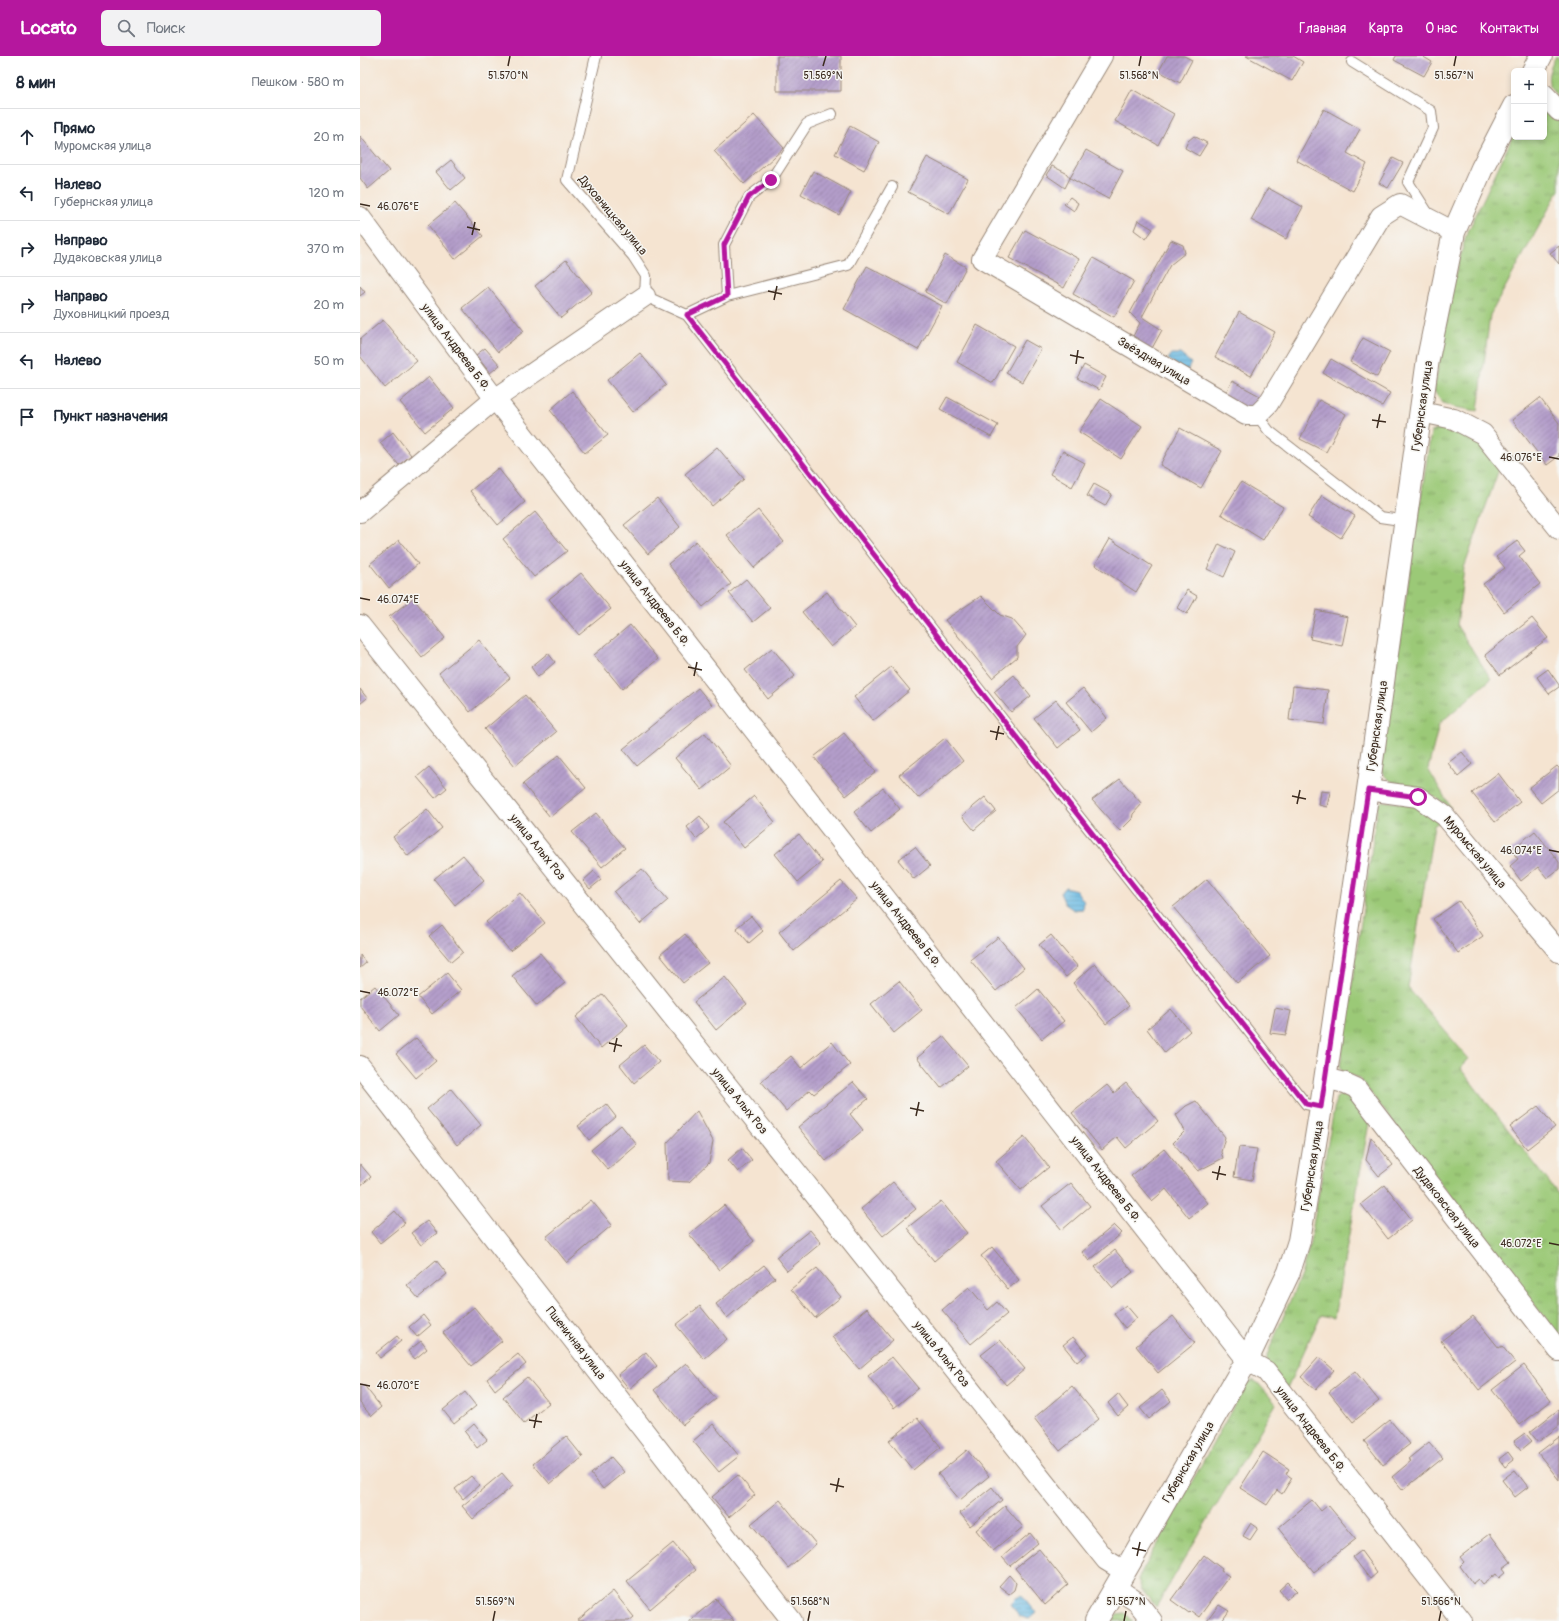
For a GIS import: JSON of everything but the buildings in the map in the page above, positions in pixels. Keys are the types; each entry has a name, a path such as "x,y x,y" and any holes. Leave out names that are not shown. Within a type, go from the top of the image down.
{"street":[{"name":"Звёздная улица","path":"1102,56 982,259 1246,415 1257,415"},
{"path":"1535,68 1541,56"},
{"path":"1547,98 1559,111"},
{"name":"Губернская улица","path":"1096,1621 1247,1360 1289,1272 1299,1241 1321,1107 1368,790 1407,521 1428,359 1454,232 1482,168 1511,112"},
{"path":"1257,415 1268,404 1381,216 1400,204 1454,232"},
{"name":"улица Андреева Б.Ф.","path":"360,217 495,399 1247,1360 1266,1372 1462,1621"},
{"path":"360,512 495,399 645,296"},
{"path":"1421,412 1454,419 1483,434 1559,529"},
{"name":"улица Алых Роз","path":"360,625 1106,1560 1152,1621"},
{"name":"Муромская улица","path":"1368,790 1418,797 1445,816 1559,952"},
{"name":"Пшеничная улица","path":"360,1066 792,1621"},
{"name":"Дудаковская улица","path":"1325,1078 1345,1083 1356,1088 1559,1351"}],"lane":[{"name":"Духовницкая улица","path":"596,56 567,180 633,256 646,276 645,296"},
{"path":"1352,62 1431,111 1433,128 1408,182 1432,220"},
{"path":"727,296 724,245 749,197 771,180 807,124 832,114"},
{"path":"687,315 727,296 848,264 892,187"},
{"path":"645,296 687,315 1022,745 1306,1104 1321,1107"},
{"path":"1257,415 1269,431 1380,518 1407,521"}],"green space":[{"path":"1556,56 1559,58 1559,100 1554,94 1548,79 1550,69"},
{"path":"1548,107 1559,121 1559,190 1490,315 1478,411 1454,407 1443,403 1434,391 1452,287 1466,236 1511,140 1547,140"},
{"path":"1441,428 1454,428 1478,443 1499,469 1464,568 1457,626 1491,679 1439,724 1428,769 1451,808 1422,790 1412,786 1392,782 1380,769 1431,432"},
{"path":"1382,801 1416,805 1440,822 1434,825 1408,988 1469,1059 1460,1068 1559,1195 1559,1336 1359,1078 1344,1073 1340,1067 1378,805"},
{"path":"1341,1095 1347,1095 1369,1123 1334,1318 1321,1315 1287,1388 1267,1362 1267,1355 1301,1275 1310,1242 1336,1098"},
{"path":"1253,1380 1258,1383 1276,1404 1156,1607 1142,1590 1138,1579 1246,1384"},
{"path":"1125,1613 1133,1621 1113,1621 1117,1614"}],"water":[{"path":"1172,354 1180,354 1191,363 1186,373 1168,359"},
{"path":"1065,887 1076,890 1084,902 1083,909 1074,910 1065,904 1060,893"},
{"path":"1022,1595 1036,1613 1029,1619 1019,1616 1011,1603"}],"route":[{"path":"771,180 749,197 724,245 727,296 687,315 1032,757 1306,1104 1321,1107 1368,790 1418,797"}]}
